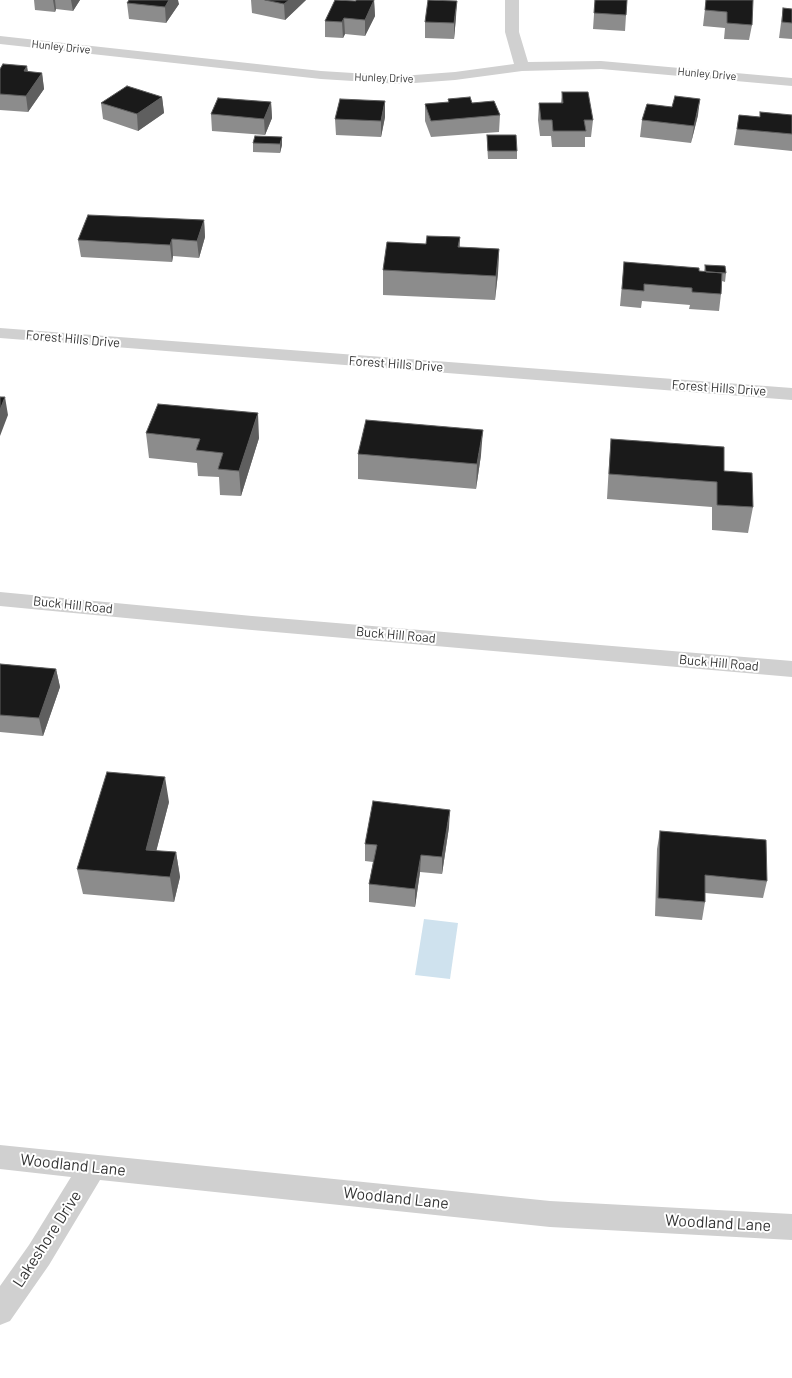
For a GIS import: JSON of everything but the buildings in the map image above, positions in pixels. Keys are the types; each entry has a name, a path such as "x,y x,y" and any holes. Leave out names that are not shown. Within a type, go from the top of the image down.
{"street":[{"path":"512,0 512,32 522,67"},
{"name":"Hunley Drive","path":"0,40 321,75 401,80 455,76 522,67 601,65 792,82"},
{"name":"Forest Hills Drive","path":"0,333 792,394"},
{"name":"Buck Hill Road","path":"0,599 252,623 792,669"},
{"name":"Woodland Lane","path":"0,1157 550,1214 792,1227"},
{"name":"Lakeshore Drive","path":"0,1311 39,1255 93,1167"}],"water":[{"path":"424,919 458,923 450,979 415,975"}]}
